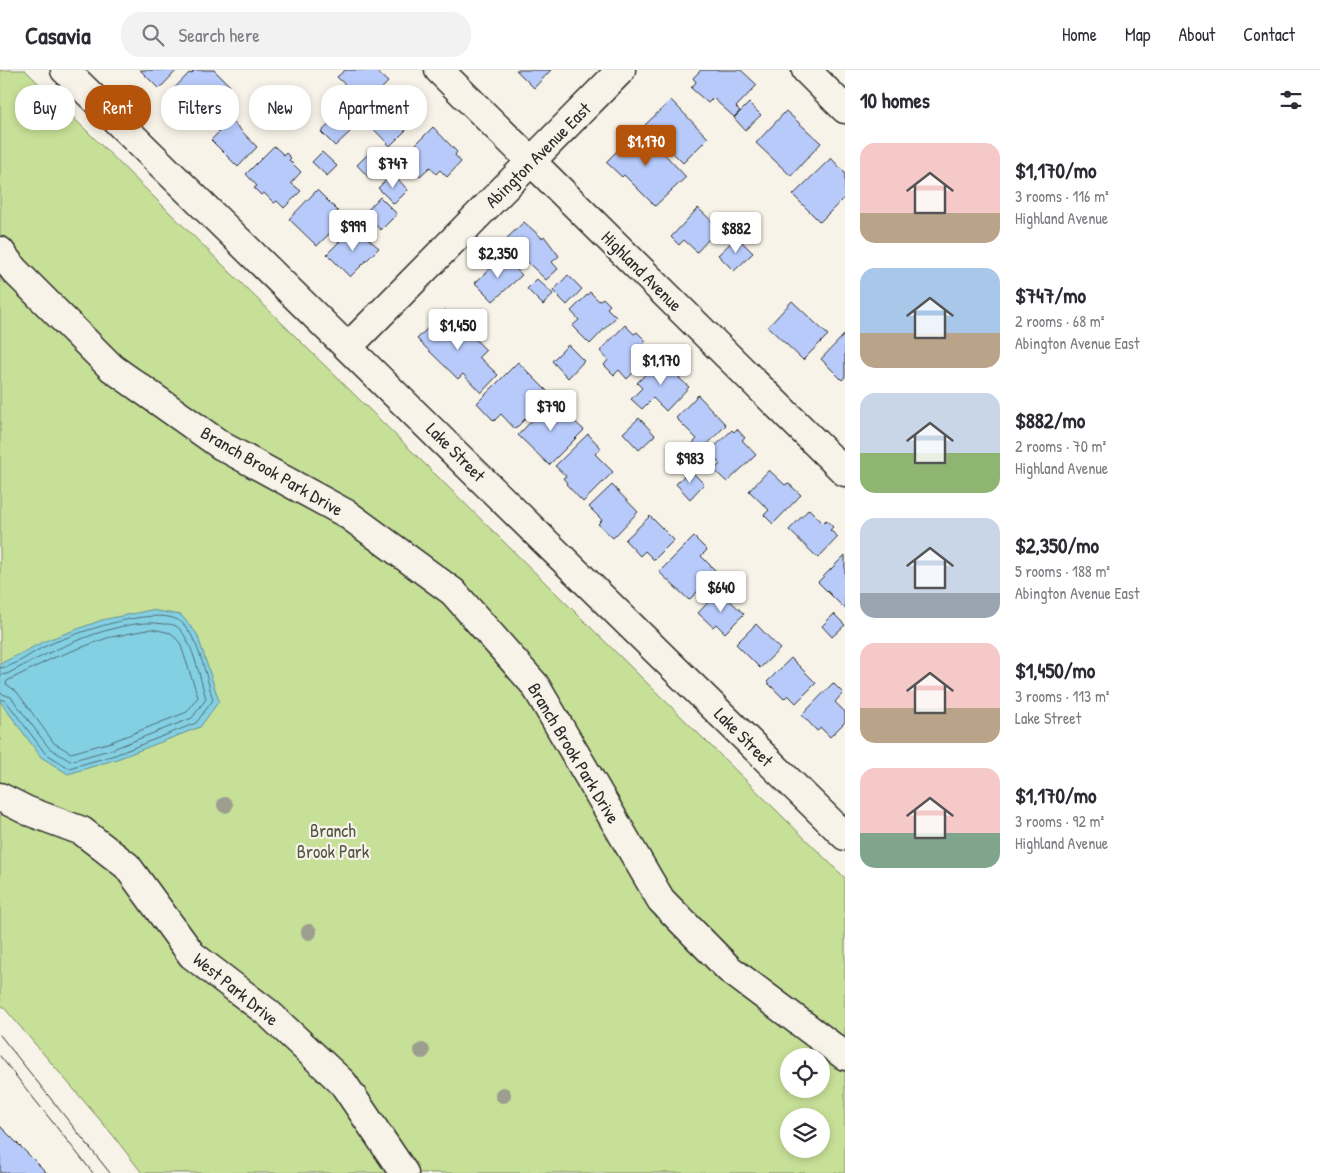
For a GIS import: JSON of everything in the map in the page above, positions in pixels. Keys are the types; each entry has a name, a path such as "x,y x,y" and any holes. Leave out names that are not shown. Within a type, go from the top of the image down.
{"street":[{"name":"Lake Street","path":"65,70 845,836"},
{"name":"Highland Avenue","path":"439,70 845,472"},
{"name":"Abington Avenue East","path":"348,347 621,70"},
{"path":"806,70 845,109"},
{"name":"Branch Brook Park Drive","path":"0,250 14,270 112,368 222,446 347,514 453,592 535,685 662,900 728,969 845,1056"},
{"name":"West Park Drive","path":"0,797 28,812 82,831 127,866 192,955 268,1013 343,1083 404,1173"}],"green space":[{"name":"Branch Brook Park","path":"0,70 25,70 40,85 15,85 15,130 75,130 75,119 845,878 845,1173 142,1173 112,1134 0,1003"}],"water":[{"path":"151,610 181,615 197,634 219,701 200,727 117,759 68,774 41,757 0,701 0,664 45,641 102,620"}],"building":[{"path":"140,70 177,70 159,89"},
{"path":"195,70 214,70 229,85 178,85 189,73 191,74"},
{"path":"345,70 380,70 378,73 388,82 385,85 346,85 337,77"},
{"path":"516,70 551,70 534,88"},
{"path":"701,70 741,70 757,85 736,107 740,111 734,117 713,98 708,103 691,88 696,82 693,78"},
{"path":"671,100 708,138 683,163 645,125"},
{"path":"749,103 761,115 745,130 734,118"},
{"path":"786,111 821,143 791,176 756,143"},
{"path":"433,127 457,152 455,155 461,162 447,177 440,170 436,174 430,167 420,176 411,166 421,157 412,148"},
{"path":"239,128 257,147 238,167 211,140 221,130 239,130"},
{"path":"640,128 686,177 655,206 624,175 622,177 606,162"},
{"path":"323,130 348,130 350,132 335,146 321,132"},
{"path":"375,130 406,130 390,146"},
{"path":"274,146 284,155 286,153 291,158 289,160 301,172 291,183 301,191 284,208 277,201 274,203 264,193 261,195 254,188 257,186 246,174"},
{"path":"372,150 387,165 371,180 357,165"},
{"path":"322,152 337,166 327,176 312,162"},
{"path":"831,158 845,173 845,199 820,222 793,195"},
{"path":"393,174 408,190 394,204 378,188"},
{"path":"317,190 338,211 330,219 337,226 317,246 289,219"},
{"path":"380,197 397,214 381,230 364,214"},
{"path":"698,208 719,228 697,252 684,240 679,245 671,237"},
{"path":"524,222 542,238 544,236 559,256 552,262 558,269 546,280 511,246 507,238"},
{"path":"354,227 379,248 350,277 327,254"},
{"path":"737,237 753,253 734,271 718,255"},
{"path":"503,256 522,275 493,301 475,283"},
{"path":"568,275 582,289 567,305 553,291"},
{"path":"537,279 553,294 543,305 527,289"},
{"path":"590,292 599,301 603,298 610,305 607,308 616,317 590,344 572,326 579,320 571,311"},
{"path":"792,301 828,335 803,360 768,327"},
{"path":"445,310 486,350 479,357 498,375 481,393 463,374 458,379 417,339"},
{"path":"625,325 634,334 637,332 646,341 643,343 653,353 627,379 619,370 614,375 604,365 608,360 600,351"},
{"path":"845,334 845,377 842,380 821,359"},
{"path":"568,345 584,361 568,378 552,361"},
{"path":"660,359 669,368 673,365 683,374 679,378 689,387 666,411 653,398 642,409 631,399 642,388 637,383"},
{"path":"518,362 550,394 515,429 501,414 494,421 477,403"},
{"path":"698,395 726,425 696,456 688,448 697,439 676,418"},
{"path":"553,399 564,409 566,407 576,417 573,420 584,430 549,465 518,435"},
{"path":"639,418 655,435 639,450 623,433"},
{"path":"737,429 745,438 742,440 756,455 727,482 714,470 720,464 709,452 732,430 734,432"},
{"path":"588,434 601,448 595,454 613,472 583,502 566,484 563,478 566,476 555,466"},
{"path":"690,470 704,484 690,499 676,484"},
{"path":"769,470 785,485 788,483 801,495 773,524 764,515 769,510 749,491"},
{"path":"612,485 638,512 613,538 598,524 602,520 589,507"},
{"path":"809,509 823,523 826,520 833,527 830,530 838,537 818,558 789,530"},
{"path":"650,516 674,540 654,560 645,551 640,556 625,540"},
{"path":"694,537 707,550 701,556 717,572 689,600 659,572"},
{"path":"845,555 845,609 818,582"},
{"path":"722,593 744,614 725,633 716,624 713,627 698,613 716,594 718,596"},
{"path":"834,614 845,625 832,637 822,626"},
{"path":"756,624 780,649 760,668 736,644"},
{"path":"791,658 816,683 796,703 788,695 784,699 767,682"},
{"path":"833,683 843,693 835,702 845,712 845,722 830,737 821,728 817,731 802,715"},
{"path":"0,1126 47,1173 0,1173"}],"tram line":[{"path":"0,1035 110,1173"},
{"path":"0,1056 93,1173"}]}
